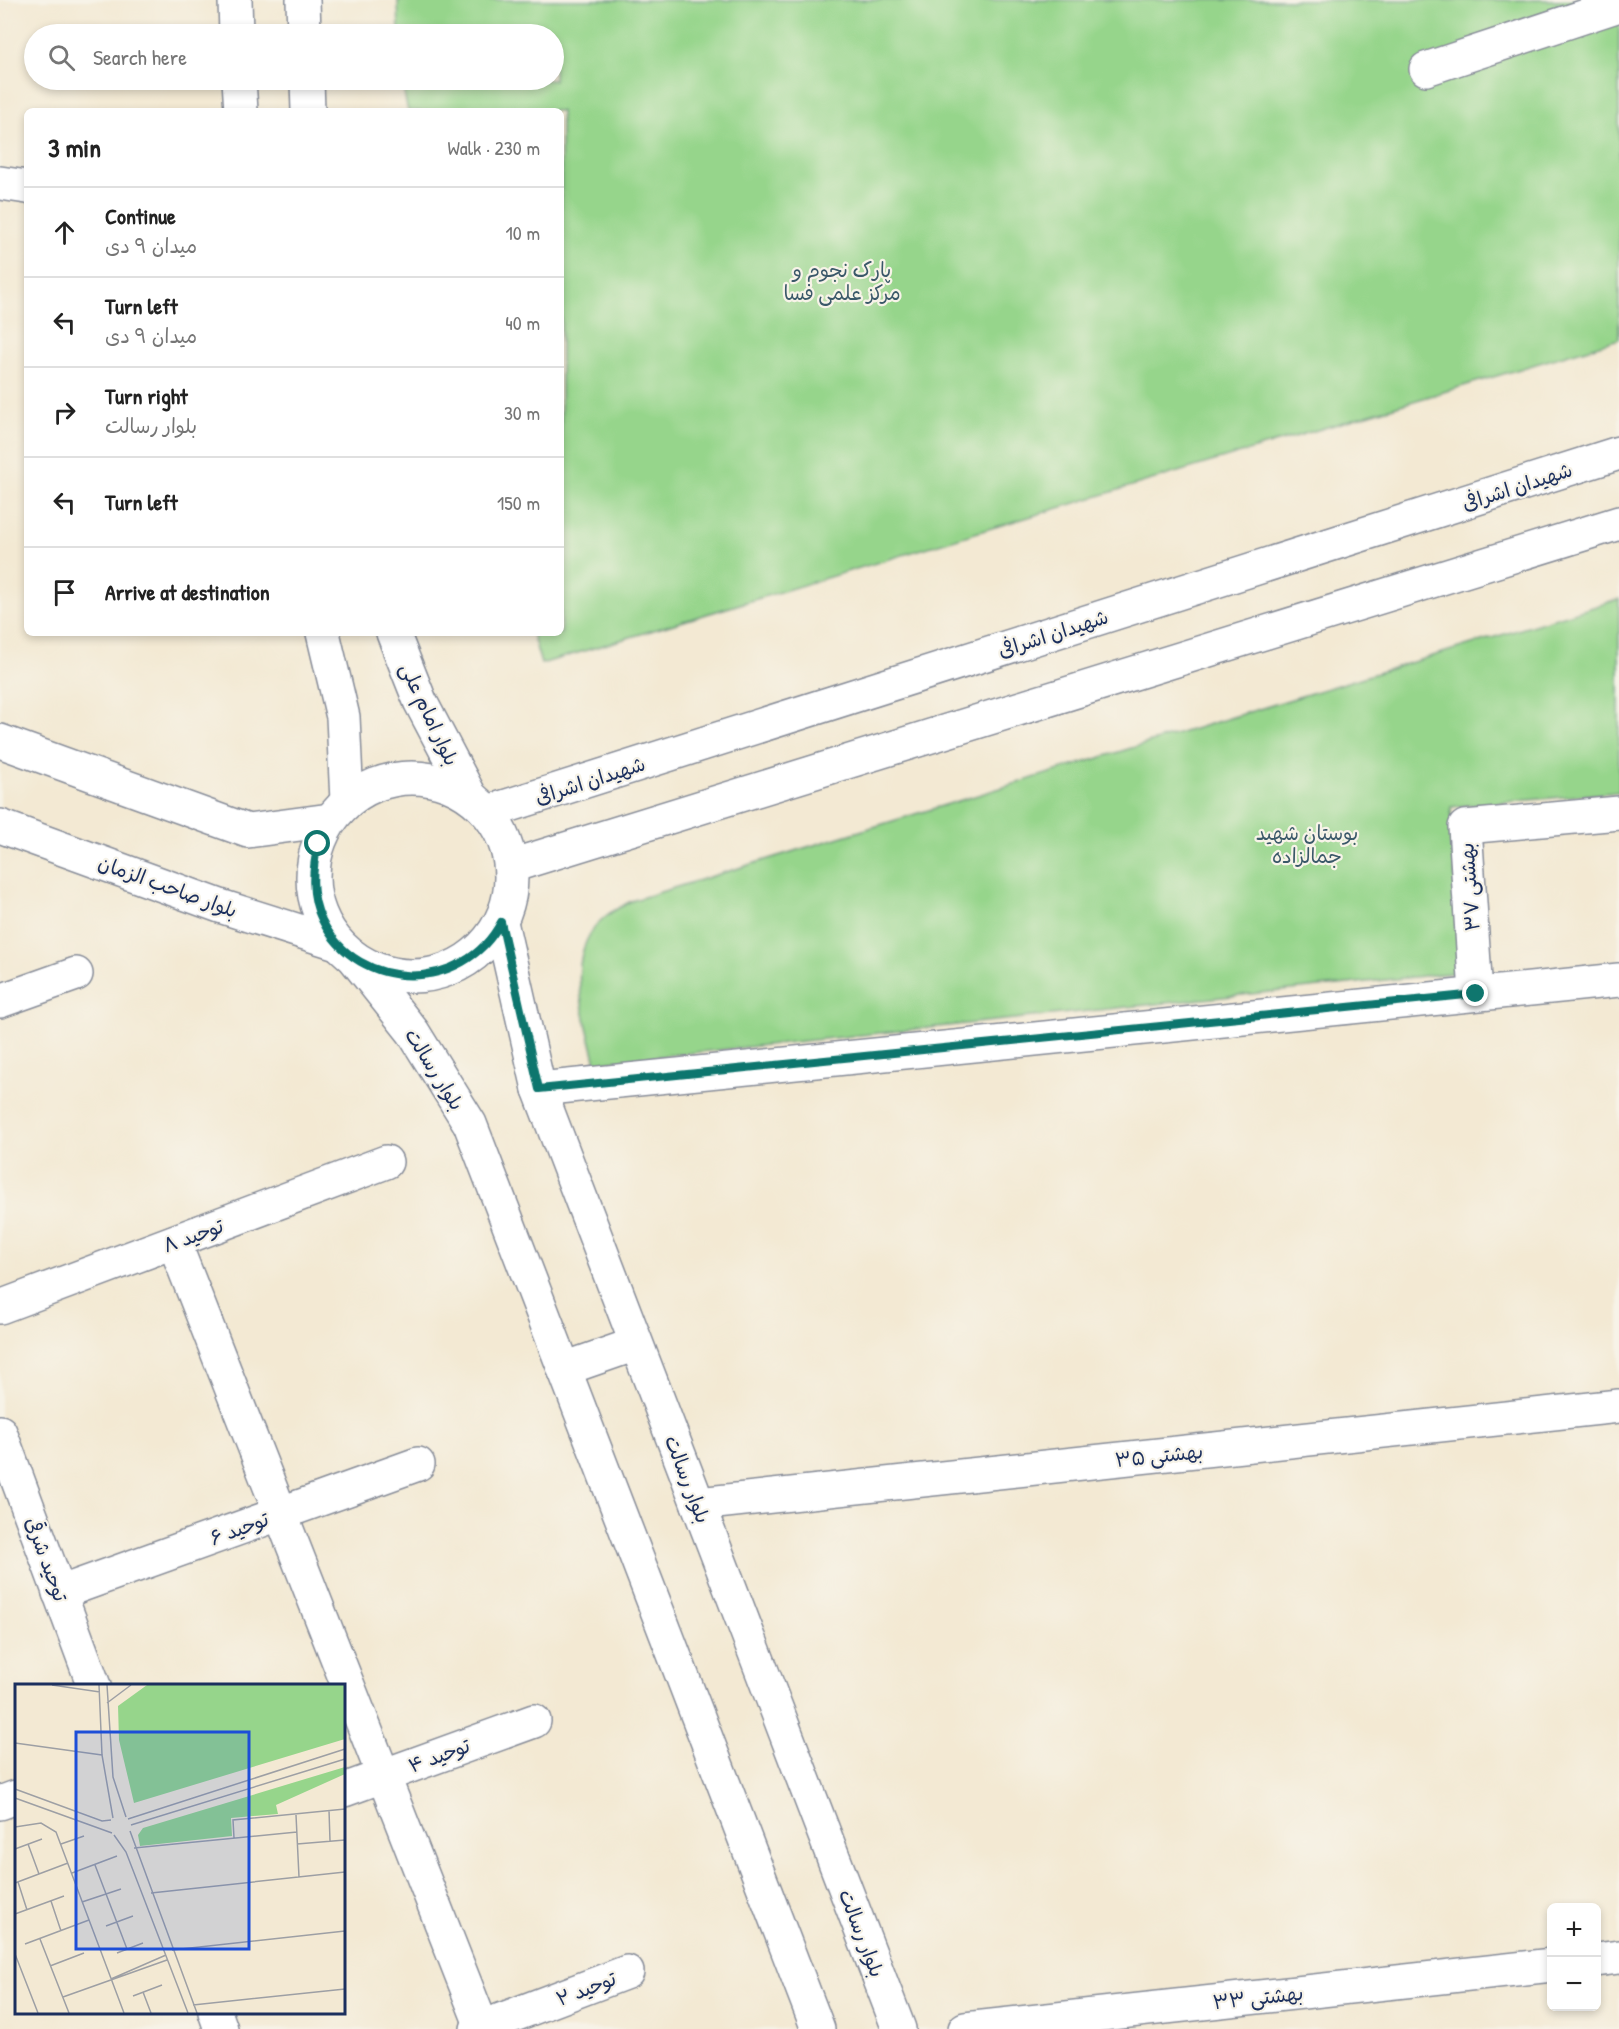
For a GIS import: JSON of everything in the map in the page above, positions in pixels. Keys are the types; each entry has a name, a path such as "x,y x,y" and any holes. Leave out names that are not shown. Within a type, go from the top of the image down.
{"street":[{"path":"235,0 236,24"},
{"path":"303,0 304,24"},
{"path":"1426,69 1619,5"},
{"path":"240,90 241,108"},
{"path":"308,90 309,108"},
{"path":"0,183 24,187"},
{"name":"شهیدان اشرافی","path":"478,803 1619,453"},
{"path":"511,866 1619,523"},
{"path":"324,636 343,717 338,811"},
{"name":"بلوار امام علی","path":"394,636 420,701 478,803"},
{"path":"0,741 248,831 338,811"},
{"path":"420,777 445,783 478,803 502,833 511,858 512,884 506,910 495,933 478,952 455,967 431,975 405,976 379,971 346,951 322,920 314,896 312,870 318,844 338,811 369,787 393,779 420,777"},
{"name":"بهشتی ۳۷","path":"1476,994 1465,827 1619,813"},
{"name":"بلوار صاحب الزمان","path":"0,826 346,951"},
{"name":"بلوار رسالت","path":"501,922 539,1089 899,2029"},
{"name":"بلوار رسالت","path":"346,951 413,1032 470,1124 818,2029"},
{"path":"0,1001 76,974"},
{"path":"539,1089 1619,980"},
{"name":"توحید ۸","path":"0,1306 386,1162"},
{"path":"174,1242 383,1775 479,2028"},
{"path":"564,1369 636,1344"},
{"name":"بهشتی ۳۵","path":"698,1504 1619,1406"},
{"name":"توحید شرقی","path":"0,1432 93,1684"},
{"name":"توحید ۶","path":"59,1593 418,1464"},
{"name":"توحید ۴","path":"345,1790 534,1721"},
{"path":"0,1803 15,1797"},
{"path":"1601,1959 1619,1957"},
{"name":"بهشتی ۳۳","path":"965,2029 1547,1965"},
{"name":"توحید ۲","path":"479,2028 627,1972"},
{"path":"215,2014 221,2029"}],"green space":[{"name":"پارک نجوم و مرکز علمی فسا","path":"398,0 1619,0 1619,339 541,664 533,636 564,636 564,108 407,108 403,90 564,90 564,24 399,24"},
{"name":"بوستان شهید جمالزاده","path":"1619,599 1619,792 1451,807 1461,972 596,1063 582,1005 580,965 584,947 593,930 607,915 631,901"}],"route":[{"path":"318,844 312,870 314,896 322,920 336,942 356,959 379,971 405,976 431,975 455,967 478,952 495,933 501,922 539,1089 1476,994"}]}
